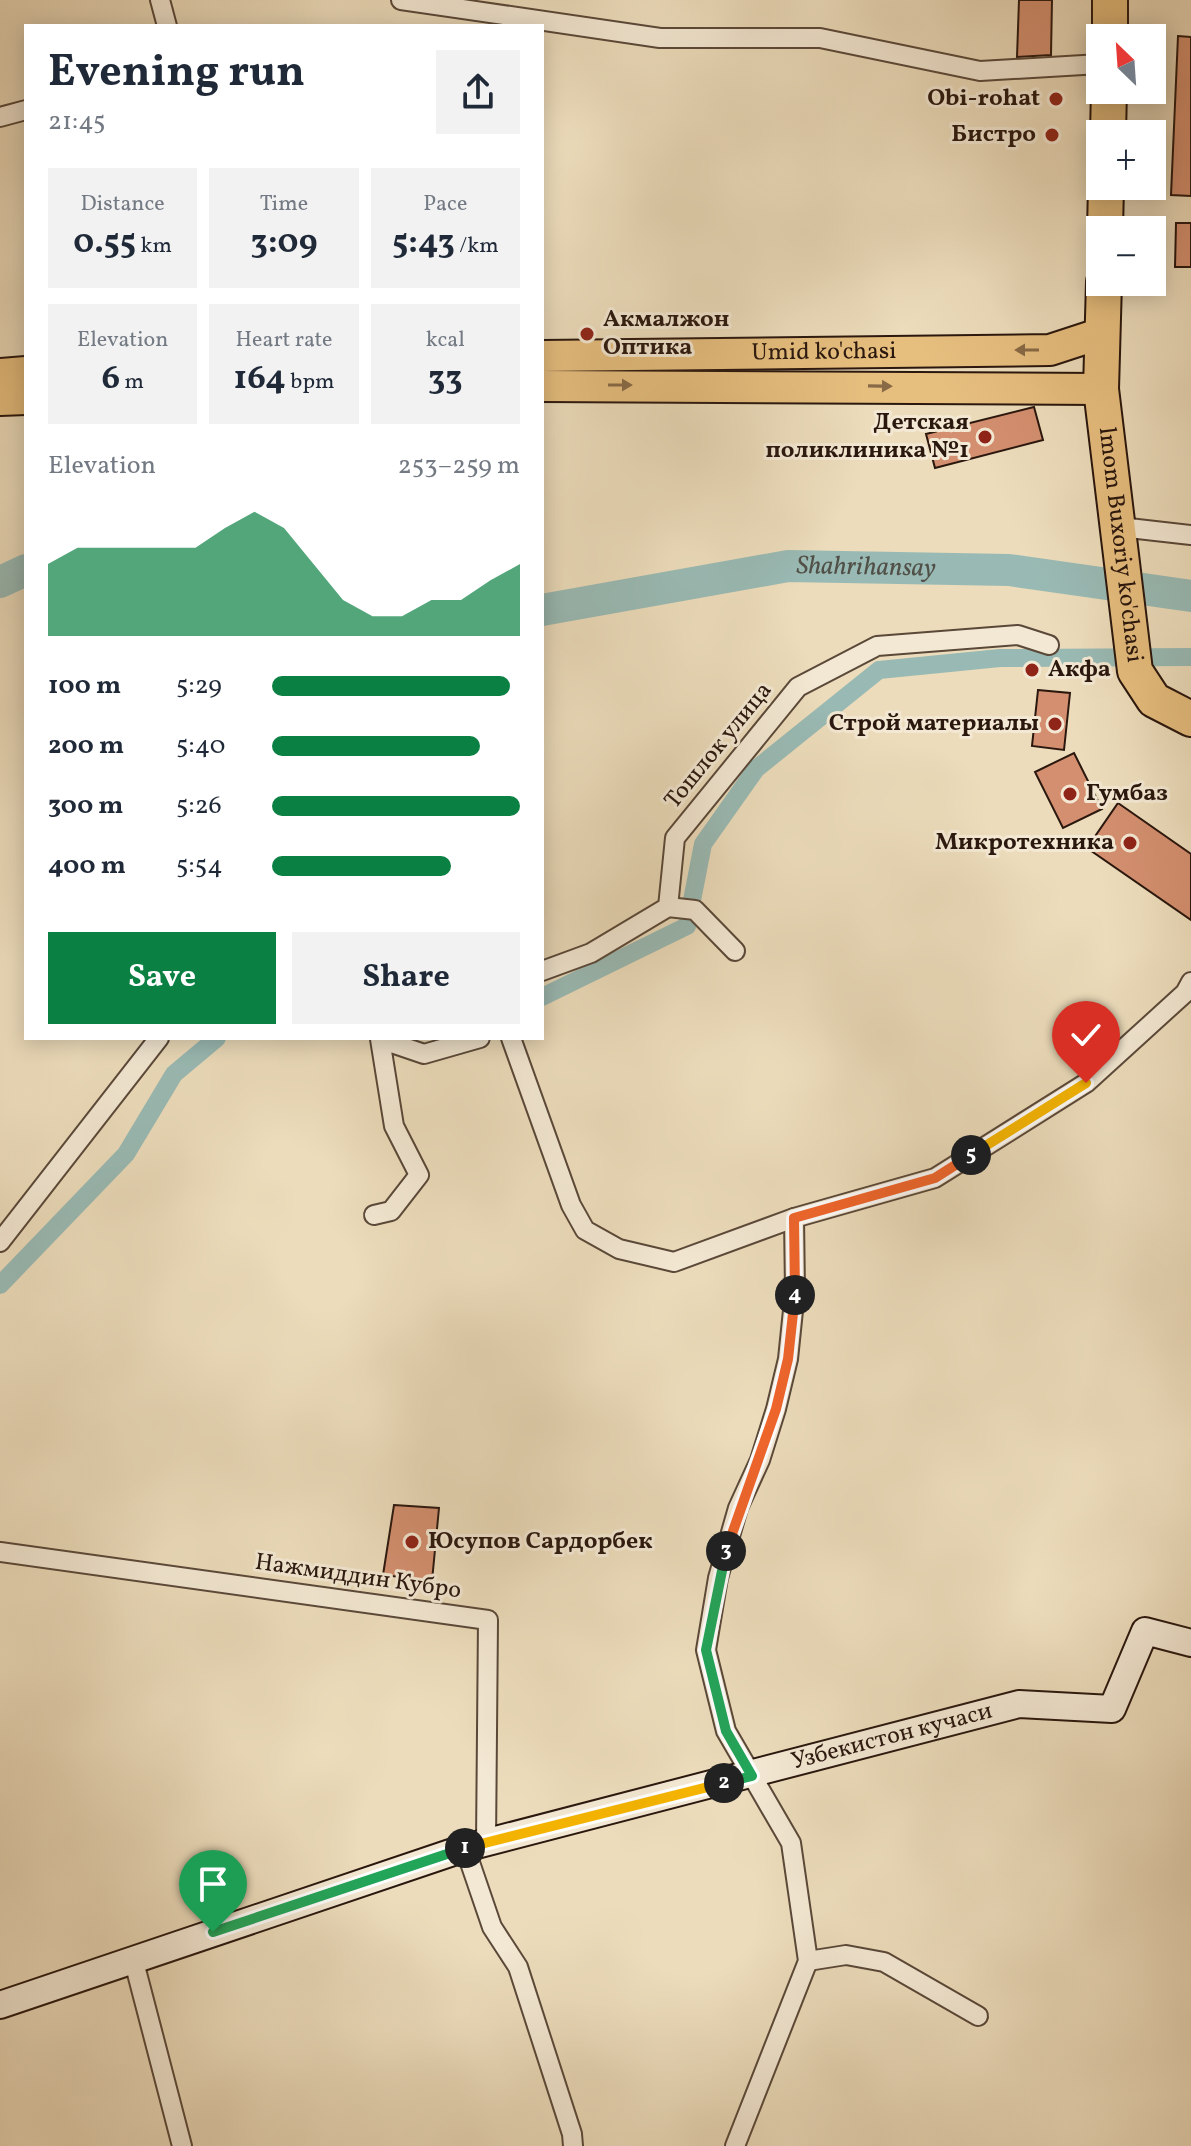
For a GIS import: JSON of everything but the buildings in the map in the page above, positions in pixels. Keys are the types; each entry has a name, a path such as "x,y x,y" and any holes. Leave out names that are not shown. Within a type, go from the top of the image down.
{"highway":[{"path":"1110,0 1110,24"},
{"name":"lmom Buxoriy ko'chasi","path":"1103,296 1101,389 1135,671 1154,700 1191,719"}],"main road":[{"name":"Umid ko'chasi","path":"544,356 1050,350 1102,333"},
{"path":"0,374 24,372"},
{"name":"Umid ko'chasi","path":"544,386 806,384 1101,389"},
{"path":"0,400 24,399"}],"street":[{"path":"160,0 166,24"},
{"path":"401,0 660,38 820,38 980,71 1086,65"},
{"path":"0,117 24,111"},
{"path":"1120,527 1191,535"},
{"name":"Тошлок улица","path":"682,908 675,838 798,687 877,646 1018,635 1049,645"},
{"path":"544,970 591,953 682,908 735,951"},
{"path":"512,1040 571,1205 585,1230 619,1249 674,1262 794,1218 935,1178 1086,1083 1185,993 1191,982"},
{"path":"0,1242 157,1040"},
{"path":"374,1215 391,1211 419,1175 394,1126 379,1040"},
{"path":"385,1040 424,1054 473,1040"},
{"path":"735,2146 808,1961 791,1843 726,1731 706,1650 718,1578 738,1508 768,1435 788,1359 795,1291 794,1218"},
{"name":"Нажмиддин Кубро","path":"0,1552 488,1620 475,1845"},
{"name":"Узбекистон кучаси","path":"0,2005 475,1845 752,1776 1019,1704 1112,1709 1145,1631 1191,1643"},
{"path":"475,1845 492,1927 518,1967 572,2134 573,2146"},
{"path":"808,1961 846,1955 884,1962 978,2016"},
{"path":"133,1958 182,2146"}],"waterway":[{"name":"Shahrihansay","path":"544,610 788,566 1009,570 1191,596"},
{"name":"Shahrihansay","path":"0,582 24,571"},
{"path":"544,996 687,926 703,844 756,769 879,670 1000,658 1191,657"},
{"path":"0,1285 126,1154 174,1074 215,1040"}],"place":[{"name":"Obi-rohat","path":"1056,99"},
{"name":"Бистро","path":"1052,135"},
{"name":"Акмалжон Оптика","path":"587,334"},
{"name":"Детская поликлиника №1","path":"985,437"},
{"name":"Акфа","path":"1032,670"},
{"name":"Строй материалы","path":"1055,724"},
{"name":"Гумбаз","path":"1070,794"},
{"name":"Микротехника","path":"1130,843"},
{"name":"Юсупов Сардорбек","path":"412,1542"}],"route":[{"path":"213,1932 465,1848 752,1776 726,1731 706,1650 718,1578 738,1508 760,1460 788,1359 795,1291 794,1218 935,1178 1086,1083"}]}
